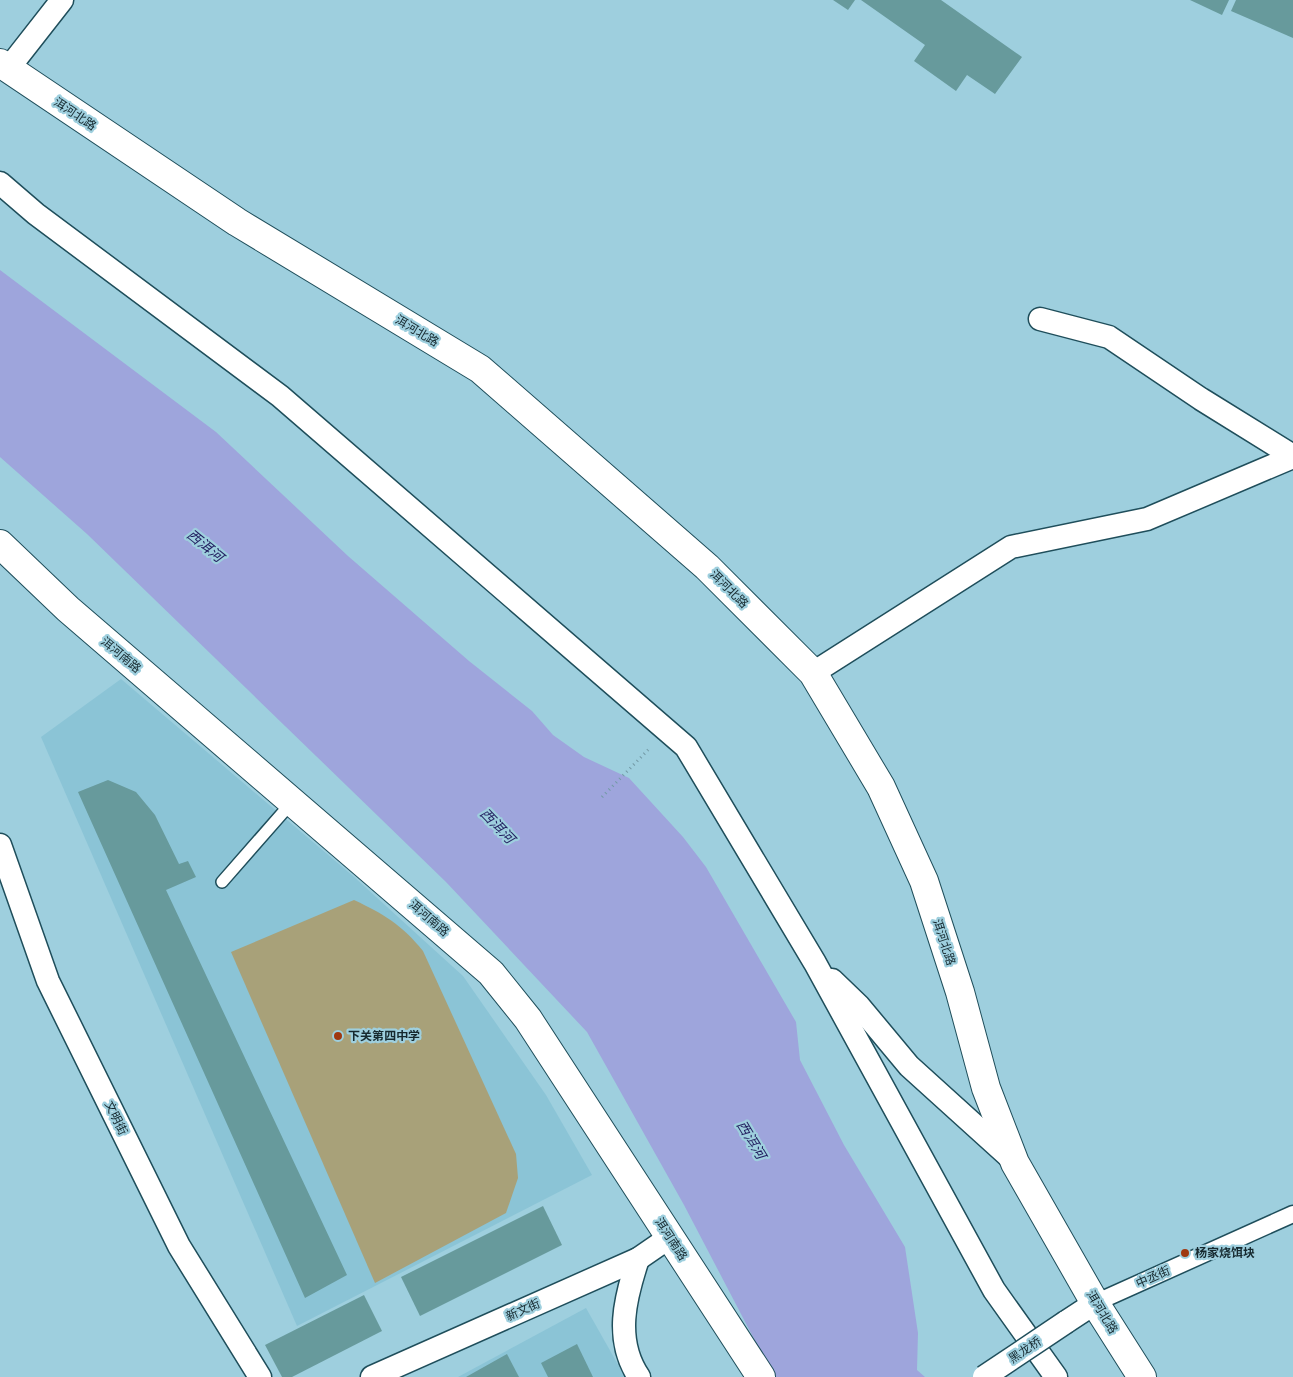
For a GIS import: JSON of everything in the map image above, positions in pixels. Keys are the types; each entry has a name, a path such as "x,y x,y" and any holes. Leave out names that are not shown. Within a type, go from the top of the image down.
{"street":[{"path":"4,66 62,0"},
{"name":"洱河北路","path":"4,66 237,222 480,369 707,567 814,673 881,787 924,881 960,992 986,1088 1015,1163 1095,1302 1142,1377"},
{"path":"0,184 36,214 280,396 686,747 815,963 994,1290 1056,1377"},
{"path":"1040,319 1109,336 1201,400 1293,456"},
{"path":"814,673 1011,547 1147,519 1293,456"},
{"name":"洱河南路","path":"0,544 68,610 492,973 528,1019 761,1377"},
{"name":"文明街","path":"0,845 48,982 179,1246 260,1377"},
{"path":"815,963 859,1006 909,1066 1015,1163"},
{"name":"中丞街","path":"1095,1302 1293,1214"},
{"name":"新文街","path":"372,1377 638,1259 670,1237"},
{"path":"638,1259 626,1297 624,1321 629,1362 639,1377"},
{"name":"黑龙桥","path":"984,1377 1095,1302"}],"lane":[{"path":"222,882 293,801"}],"path":[{"path":"602,797 668,730"}],"shaded area":[{"name":"下关第四中学","path":"121,679 353,876 463,976 546,1095 592,1175 297,1326 41,737"},
{"path":"354,900 392,921 408,934 423,951 516,1154 518,1178 506,1213 375,1283 231,952"},
{"path":"586,1308 625,1377 458,1377"}],"water":[{"name":"西洱河","path":"0,270 216,432 348,556 469,661 532,711 553,735 584,757 629,778 683,837 706,867 796,1022 800,1060 844,1145 905,1247 918,1333 917,1370 925,1377 774,1377 684,1205 587,1032 446,882 87,534 0,457"}],"building":[{"path":"833,0 855,0 848,10"},
{"path":"861,0 941,0 1022,57 995,94 967,75 956,91 914,61 925,45"},
{"path":"1190,0 1229,0 1222,15"},
{"path":"1236,0 1293,0 1293,38 1231,11"},
{"path":"108,780 136,792 155,815 179,864 188,861 196,877 166,890 347,1275 305,1298 78,792"},
{"path":"543,1206 562,1245 420,1316 401,1277"},
{"path":"364,1295 382,1331 292,1377 282,1377 265,1345"},
{"path":"577,1344 593,1377 548,1377 541,1363"},
{"path":"507,1354 519,1377 466,1377"}],"place":[{"name":"下关第四中学","path":"338,1036"},
{"name":"杨家烧饵块","path":"1185,1253"}]}
